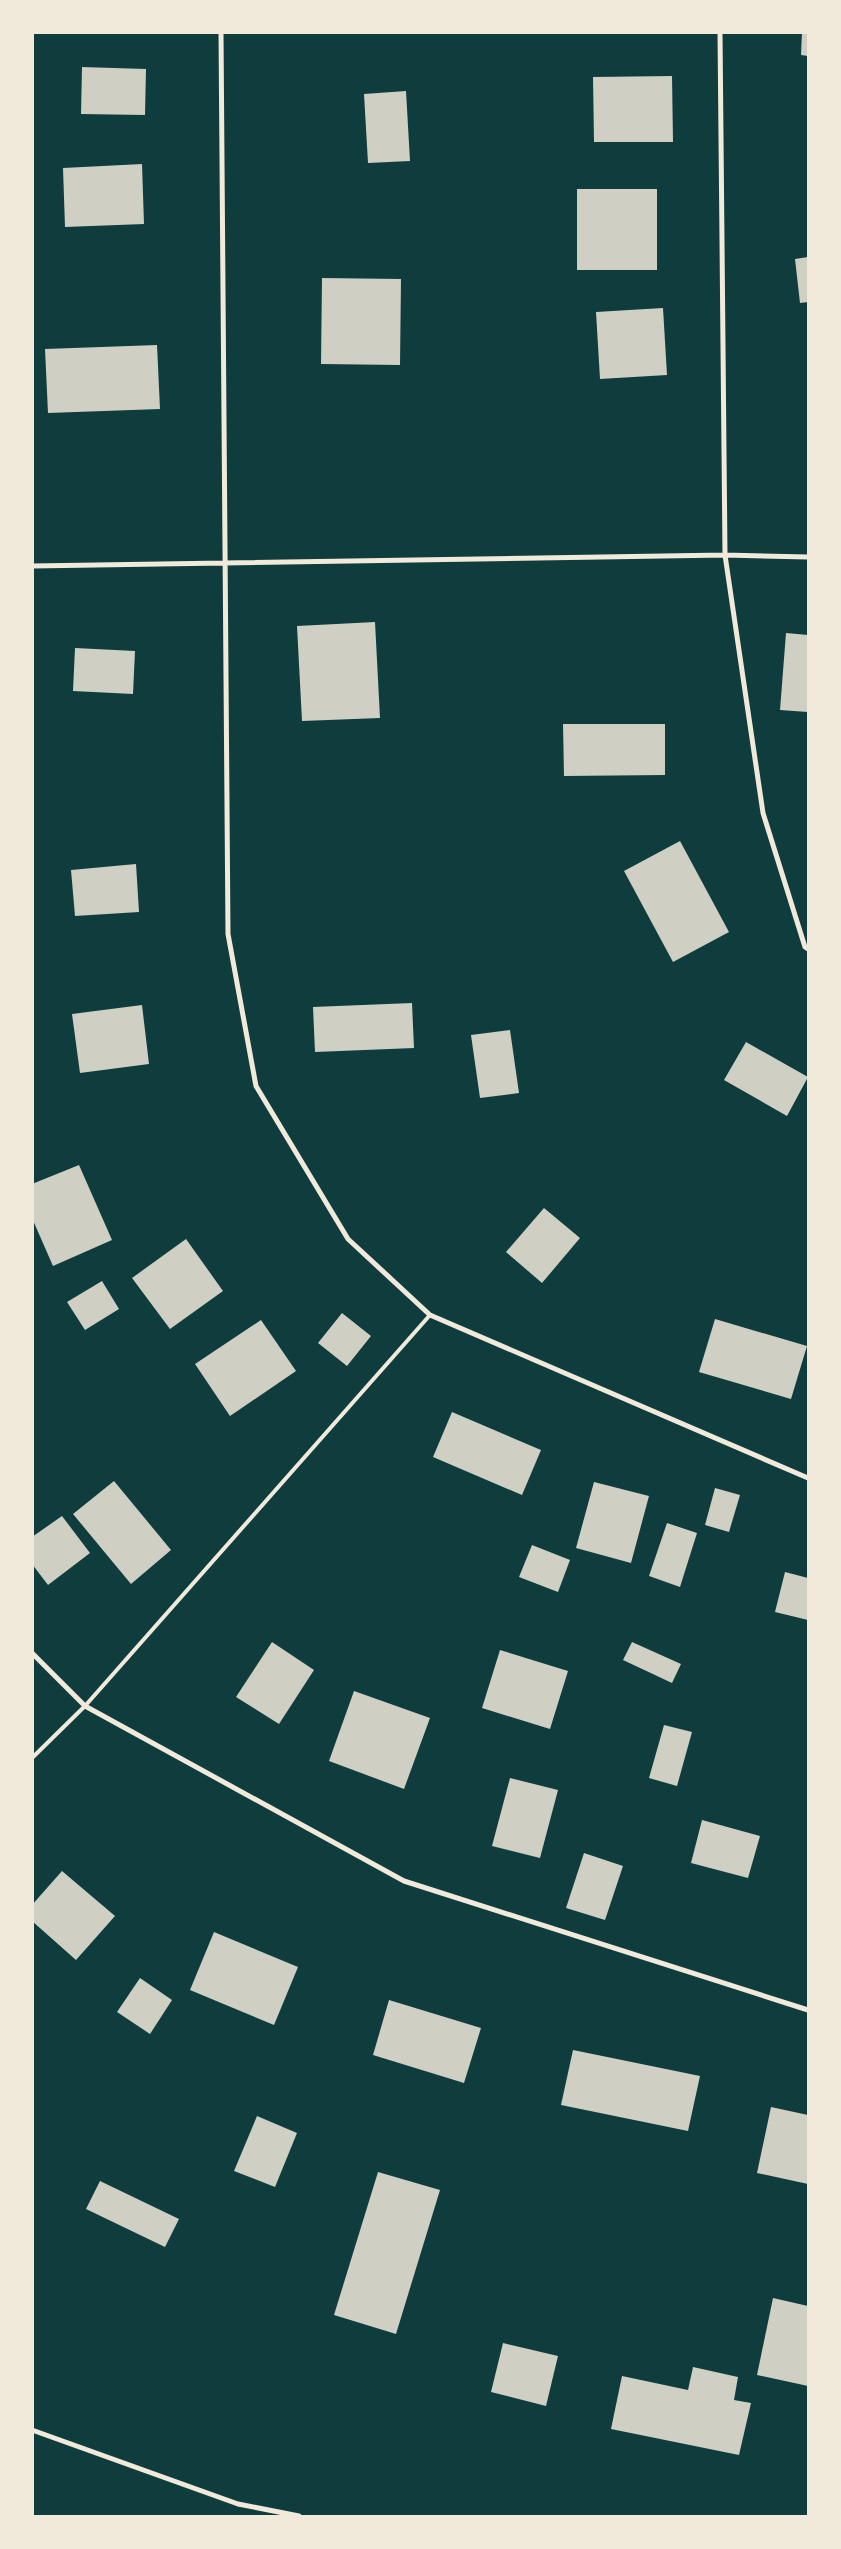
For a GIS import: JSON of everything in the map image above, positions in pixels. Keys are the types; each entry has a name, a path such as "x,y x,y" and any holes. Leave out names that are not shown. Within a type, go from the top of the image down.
{"street":[{"path":"221,32 228,934 256,1086 348,1239 430,1314 808,1478"},
{"path":"720,32 725,555 763,813 805,948 808,949"},
{"path":"32,566 725,555 808,557"},
{"path":"32,1653 85,1706 404,1881 808,2010"},
{"path":"32,2430 238,2504 299,2516"}],"lane":[{"path":"32,1758 85,1706 430,1314"}],"building":[{"path":"802,32 808,32 808,56 801,55"},
{"path":"82,67 146,69 145,115 81,114"},
{"path":"672,76 673,142 594,142 593,77"},
{"path":"406,91 410,161 368,163 364,94"},
{"path":"142,164 144,224 65,227 63,168"},
{"path":"577,189 657,189 657,270 577,270"},
{"path":"808,257 808,302 800,303 795,259"},
{"path":"322,278 401,279 400,365 321,364"},
{"path":"663,308 667,375 600,379 596,312"},
{"path":"157,345 160,409 48,413 45,349"},
{"path":"375,622 380,718 302,721 297,626"},
{"path":"786,633 808,635 808,712 780,710"},
{"path":"75,648 135,651 133,694 73,691"},
{"path":"563,724 665,724 665,775 564,776"},
{"path":"680,841 729,932 673,962 624,871"},
{"path":"136,864 139,912 75,916 71,870"},
{"path":"412,1003 414,1048 315,1052 313,1007"},
{"path":"142,1005 149,1064 80,1073 72,1014"},
{"path":"510,1030 519,1093 480,1098 471,1035"},
{"path":"746,1042 808,1077 787,1116 724,1080"},
{"path":"79,1165 112,1240 53,1266 32,1218 32,1184"},
{"path":"544,1208 580,1238 542,1283 506,1252"},
{"path":"186,1239 223,1291 170,1329 132,1278"},
{"path":"102,1281 119,1309 85,1330 67,1302"},
{"path":"342,1313 371,1336 347,1366 318,1343"},
{"path":"715,1319 807,1346 791,1399 699,1372"},
{"path":"261,1320 296,1371 230,1416 195,1364"},
{"path":"452,1412 541,1450 522,1495 433,1457"},
{"path":"114,1481 171,1550 131,1584 73,1514"},
{"path":"594,1482 649,1496 631,1563 576,1548"},
{"path":"715,1488 740,1495 729,1532 705,1525"},
{"path":"62,1516 90,1553 48,1585 32,1564 32,1537"},
{"path":"667,1523 697,1533 680,1587 649,1576"},
{"path":"532,1545 570,1560 558,1592 519,1577"},
{"path":"785,1572 808,1578 808,1620 775,1612"},
{"path":"272,1642 314,1670 279,1724 236,1697"},
{"path":"632,1642 681,1664 672,1683 623,1660"},
{"path":"500,1650 568,1671 550,1729 482,1708"},
{"path":"354,1691 430,1718 404,1789 329,1761"},
{"path":"664,1725 692,1732 677,1786 649,1778"},
{"path":"510,1778 558,1790 540,1858 492,1846"},
{"path":"702,1820 760,1836 748,1878 691,1863"},
{"path":"584,1853 623,1866 605,1920 566,1908"},
{"path":"62,1871 115,1916 76,1960 32,1921 32,1905"},
{"path":"214,1932 298,1967 274,2025 190,1990"},
{"path":"140,1978 172,2000 150,2034 117,2012"},
{"path":"389,2000 481,2028 464,2083 373,2055"},
{"path":"573,2050 700,2076 688,2131 561,2105"},
{"path":"771,2107 808,2115 808,2184 757,2173"},
{"path":"257,2116 297,2133 275,2187 234,2171"},
{"path":"378,2172 440,2190 396,2334 334,2315"},
{"path":"100,2181 179,2219 165,2247 86,2209"},
{"path":"773,2298 808,2306 808,2386 757,2375"},
{"path":"503,2343 558,2356 546,2406 491,2392"},
{"path":"693,2367 738,2377 734,2400 751,2403 739,2455 611,2429 622,2376 688,2390"}]}
